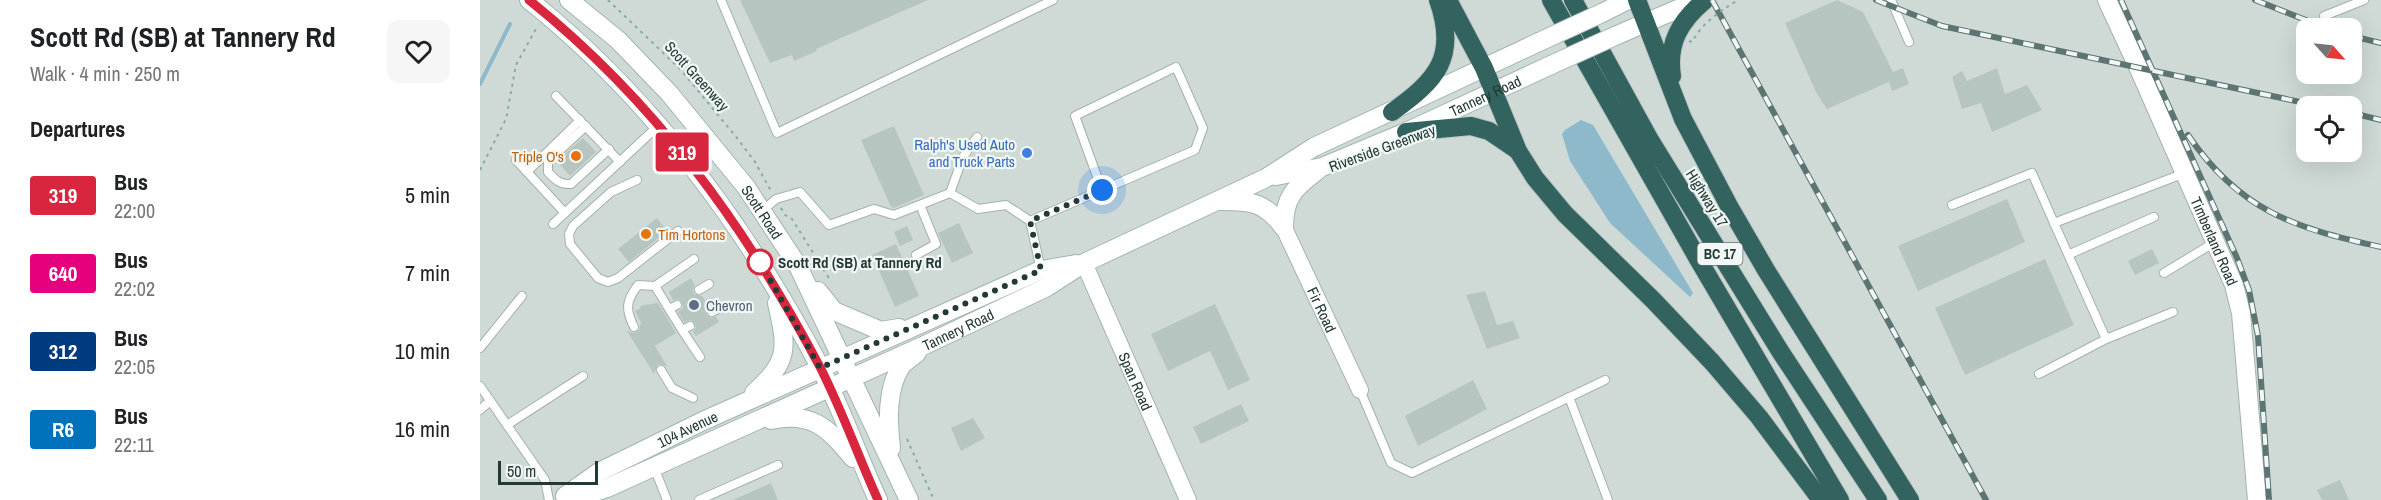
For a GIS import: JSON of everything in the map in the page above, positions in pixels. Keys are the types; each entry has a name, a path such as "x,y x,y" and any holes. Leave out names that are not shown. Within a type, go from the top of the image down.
{"highway":[{"path":"1392,112 1419,93 1441,63 1447,32 1445,18 1438,0"},
{"path":"1448,0 1484,68 1518,152 1535,178 1564,214 1660,307 1712,362 1759,417 1821,500"},
{"name":"BC 17","path":"1551,0 1681,230 1840,500"},
{"name":"Highway 17","path":"1573,0 1650,140 1780,351 1878,500"},
{"path":"1637,0 1652,20 1683,119 1729,206 1766,270 1910,500"},
{"path":"1683,119 1672,77 1671,48 1684,19 1705,0"},
{"path":"1406,132 1471,126 1489,131 1518,152"}],"main road":[{"name":"Scott Road","path":"529,0 544,6 659,125 730,215 773,283 820,368 878,500"},
{"name":"Scott Road","path":"569,0 618,40 669,93 712,143 762,210 798,266 909,500"},
{"path":"544,6 561,7 569,0"},
{"name":"Tannery Road","path":"830,388 1047,287 1084,263 1266,178 1314,147 1628,0"},
{"name":"Tannery Road","path":"1266,178 1322,167 1406,132 1699,0"},
{"name":"Timberland Road","path":"2107,0 2234,285 2241,313 2257,500"},
{"path":"1284,228 1284,212 1289,198 1298,185 1322,167"},
{"path":"1213,201 1246,201 1266,207 1284,228"},
{"name":"Tannery Road","path":"820,368 1041,270 1084,263"},
{"path":"798,266 834,311 881,331 916,325"},
{"path":"744,402 764,383 783,358 784,333 773,283"},
{"path":"894,469 888,425 893,385 903,365 927,344"},
{"name":"104 Avenue","path":"560,500 599,472 820,368"},
{"name":"104 Avenue","path":"570,500 607,488 830,388"},
{"path":"751,424 787,416 812,420 834,435 867,476"}],"street":[{"name":"Fir Road","path":"1284,228 1360,390"},
{"name":"Span Road","path":"1084,263 1188,500"}],"lane":[{"path":"721,0 777,133 1053,0"},
{"path":"1891,0 1909,42"},
{"path":"2324,16 2364,0"},
{"path":"1030,221 1102,190 1194,150 1203,128 1176,67 1075,116 1102,190"},
{"path":"556,96 620,162"},
{"path":"583,123 548,161 548,172 554,179 564,185 572,184 609,149"},
{"path":"527,172 583,123"},
{"path":"552,224 659,125"},
{"path":"762,210 776,198 800,192 829,225 873,209 894,215 950,193 963,157 977,137"},
{"path":"516,160 565,213"},
{"path":"2054,223 2185,172"},
{"path":"1952,205 2032,173 2106,339"},
{"path":"637,180 611,192 573,226 569,234 570,244 598,278 608,282 618,278 678,231"},
{"path":"950,193 978,209 1006,205 1030,221 1041,270"},
{"path":"916,255 936,244 920,205"},
{"path":"2070,254 2154,217"},
{"path":"2164,273 2216,242"},
{"path":"634,327 628,315 629,297 638,285 655,286 694,259"},
{"path":"699,290 709,284"},
{"path":"655,286 673,307 700,357"},
{"path":"480,348 522,297"},
{"path":"712,312 722,307"},
{"path":"2039,374 2106,339 2173,312"},
{"path":"661,370 672,388 693,398"},
{"path":"507,425 583,376"},
{"path":"1360,390 1391,463 1412,472 1605,380"},
{"path":"480,386 545,480 549,500"},
{"path":"1569,397 1608,500"},
{"path":"480,410 490,401"},
{"path":"699,500 778,465"},
{"path":"654,467 668,500"}],"path":[{"name":"Scott Greenway","path":"608,0 681,70 737,138 755,162 760,174"},
{"path":"1689,41 1692,42 1704,24 1714,15 1738,0"},
{"path":"480,170 506,119 516,65 544,6"},
{"path":"785,215 792,219 831,282"},
{"path":"916,460 934,500"}],"shaded area":[{"path":"480,0 2381,0 2381,500 480,500"}],"water":[{"path":"1581,120 1593,125 1693,293 1690,297 1610,223 1570,161 1562,134"}],"building":[{"path":"740,0 928,0 816,49 817,51 794,61 792,55 770,63"},
{"path":"1837,0 1863,12 1893,72 1903,68 1909,84 1892,91 1889,82 1827,109 1817,94 1785,23"},
{"path":"1997,68 2005,94 2027,85 2042,110 1992,132 1981,103 1962,109 1952,77 1962,71 1967,81"},
{"path":"894,126 924,195 894,208 891,207 861,140"},
{"path":"583,138 596,152 570,176 557,161"},
{"path":"2007,199 2025,242 1918,291 1898,246"},
{"path":"657,218 667,231 629,262 618,249"},
{"path":"959,223 973,253 952,263 938,233"},
{"path":"907,226 913,240 900,246 894,232"},
{"path":"896,244 919,296 895,307 872,255"},
{"path":"2152,249 2159,263 2135,275 2128,261"},
{"path":"2045,259 2074,325 1965,375 1935,308"},
{"path":"691,278 695,285 694,294 702,296 709,307 706,311 707,315 711,318 716,317 719,322 696,336 693,332 696,327 695,323 691,320 684,322 678,312 683,308 682,302 678,299 673,300 669,292"},
{"path":"1485,291 1497,325 1513,321 1520,338 1487,349 1466,295"},
{"path":"658,303 676,333 655,346 667,366 658,364 654,374 627,331 634,333 639,330 641,323 635,311 641,308 639,306"},
{"path":"1215,304 1250,380 1228,390 1210,351 1168,371 1151,334"},
{"path":"1473,380 1487,409 1418,446 1405,416"},
{"path":"1241,404 1249,421 1201,444 1193,427"},
{"path":"973,418 985,438 961,451 951,428"},
{"path":"2340,480 2349,500 2322,500 2317,490"},
{"path":"771,483 778,500 733,500"}],"waterway":[{"path":"480,84 510,24"}],"railway":[{"path":"1712,0 1986,500"},
{"path":"1876,0 1942,26 2296,101"},
{"path":"2121,0 2237,258 2249,290 2258,336 2269,500"},
{"path":"2255,0 2301,18"},
{"path":"2362,38 2381,43"},
{"path":"2362,115 2381,120"},
{"path":"2188,135 2228,182 2249,199 2271,212 2321,232 2381,247"}],"bus line":[{"name":"319","path":"529,0 605,68 649,113 690,162 736,224 773,283 820,368 878,500"}],"place":[{"name":"Ralph's Used Auto and Truck Parts","path":"1027,153"},
{"name":"Triple O's","path":"576,156"},
{"name":"Tim Hortons","path":"646,234"},
{"name":"Scott Rd (SB) at Tannery Rd","path":"760,262"},
{"name":"Chevron","path":"694,305"}],"route":[{"path":"760,262 820,368 1041,270 1030,221 1102,190"}]}
